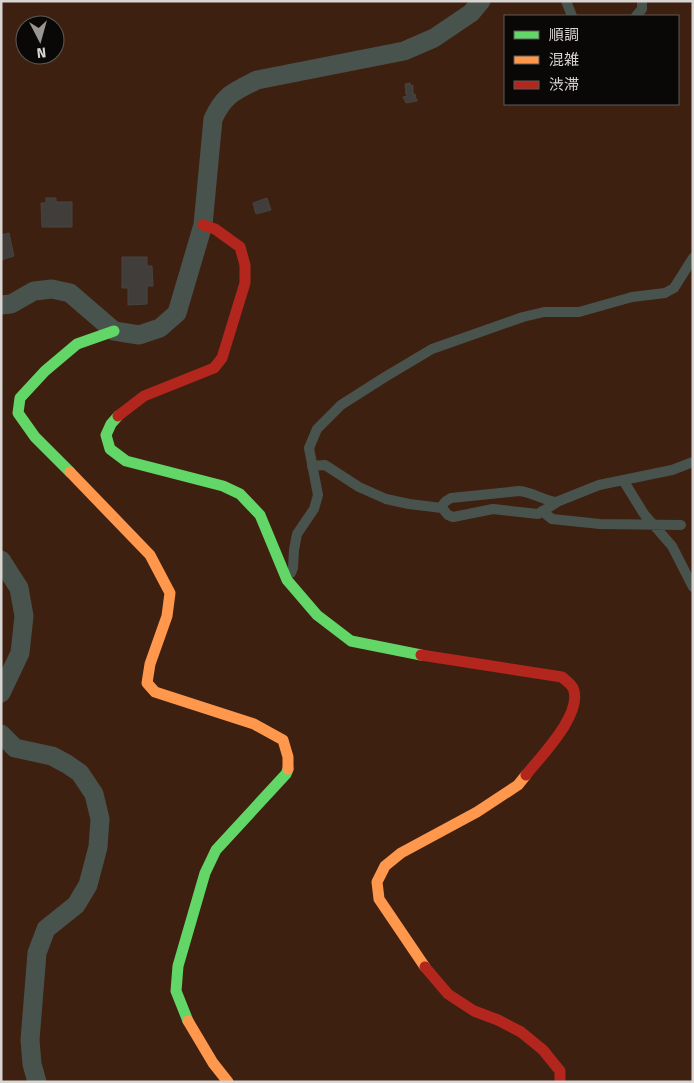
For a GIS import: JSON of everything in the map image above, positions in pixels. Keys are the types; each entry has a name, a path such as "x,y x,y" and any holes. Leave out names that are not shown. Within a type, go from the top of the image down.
{"street":[{"path":"228,1082 213,1063 186,1018 176,991 178,966 205,873 216,850 286,774 290,766 283,740 254,724 155,692 147,683 150,664 167,616 170,593 150,555 35,437 18,413 20,398 45,371 77,344 114,331 138,335 160,328 177,313 203,225 213,119 220,104 236,91 257,80 404,51 434,38 471,13 481,1"},
{"path":"203,225 215,230 240,247 245,265 245,283 222,358 214,368 144,396 123,411 111,424 106,435 110,449 126,461 223,486 240,494 260,515 287,580 317,615 351,641 424,656 562,677 573,687 575,700 572,713 556,738 518,785 477,812 402,853 386,866 377,882 379,899 436,981 448,994 474,1011 498,1020 521,1032 543,1050 560,1071 560,1082"},
{"path":"1,305 11,304 34,291 52,289 70,293 114,331"},
{"path":"1,560 19,588 24,616 20,653 1,693"},
{"path":"1,734 16,748 52,756 80,773 94,794 100,819 98,847 88,885 76,905 46,929 37,953 30,1040 32,1064 37,1082"}],"lane":[{"path":"566,1 572,15"},
{"path":"637,15 642,9 642,1"},
{"path":"287,580 293,568 297,534 314,509 318,495 309,448 317,429 341,406 385,376 432,349 523,317 544,312 579,312 632,297 665,293 674,288 693,258"},
{"path":"442,508 448,516 453,517 493,509 538,514 556,502 599,485 672,470 693,462"},
{"path":"312,466 325,465 359,487 386,499 437,509 442,508"},
{"path":"623,480 644,514 672,546 693,587"},
{"path":"442,508 446,500 451,498 519,491 527,491 548,501 556,502"},
{"path":"542,512 552,519 600,524 681,525"}],"shaded area":[{"path":"1,1 693,1 693,1082 1,1082"}],"building":[{"path":"410,83 411,86 413,85 413,94 416,97 414,99 417,99 417,101 406,103 403,97 407,96 405,84"},
{"path":"46,198 56,198 56,202 72,202 72,227 42,227 41,203 46,203"},
{"path":"267,198 271,210 256,214 253,203"},
{"path":"9,233 14,256 1,260 1,235"},
{"path":"122,257 147,257 147,266 152,266 153,286 147,286 147,304 128,305 128,288 122,288"}],"traffic: fast":[{"path":"70,472 35,437 18,413 20,398 45,371 77,344 114,331"},
{"path":"118,416 111,424 106,435 110,449 126,461 223,486 240,494 260,515 287,580 317,615 351,641 421,655"},
{"path":"188,1021 176,991 178,966 205,873 216,850 286,774 288,769"}],"traffic: slow":[{"path":"70,472 150,555 170,593 167,616 150,664 147,683 155,692 254,724 283,740 288,757 288,769"},
{"path":"425,967 379,899 377,882 385,866 401,853 477,812 518,785 526,775"},
{"path":"188,1021 213,1063 228,1082"}],"traffic: jam":[{"path":"118,416 144,396 214,368 222,358 245,283 245,265 240,247 215,229 203,225"},
{"path":"421,655 562,677 571,685 575,698 567,722 526,775"},
{"path":"425,967 448,994 474,1011 498,1020 521,1032 543,1050 560,1071 560,1082"}]}
